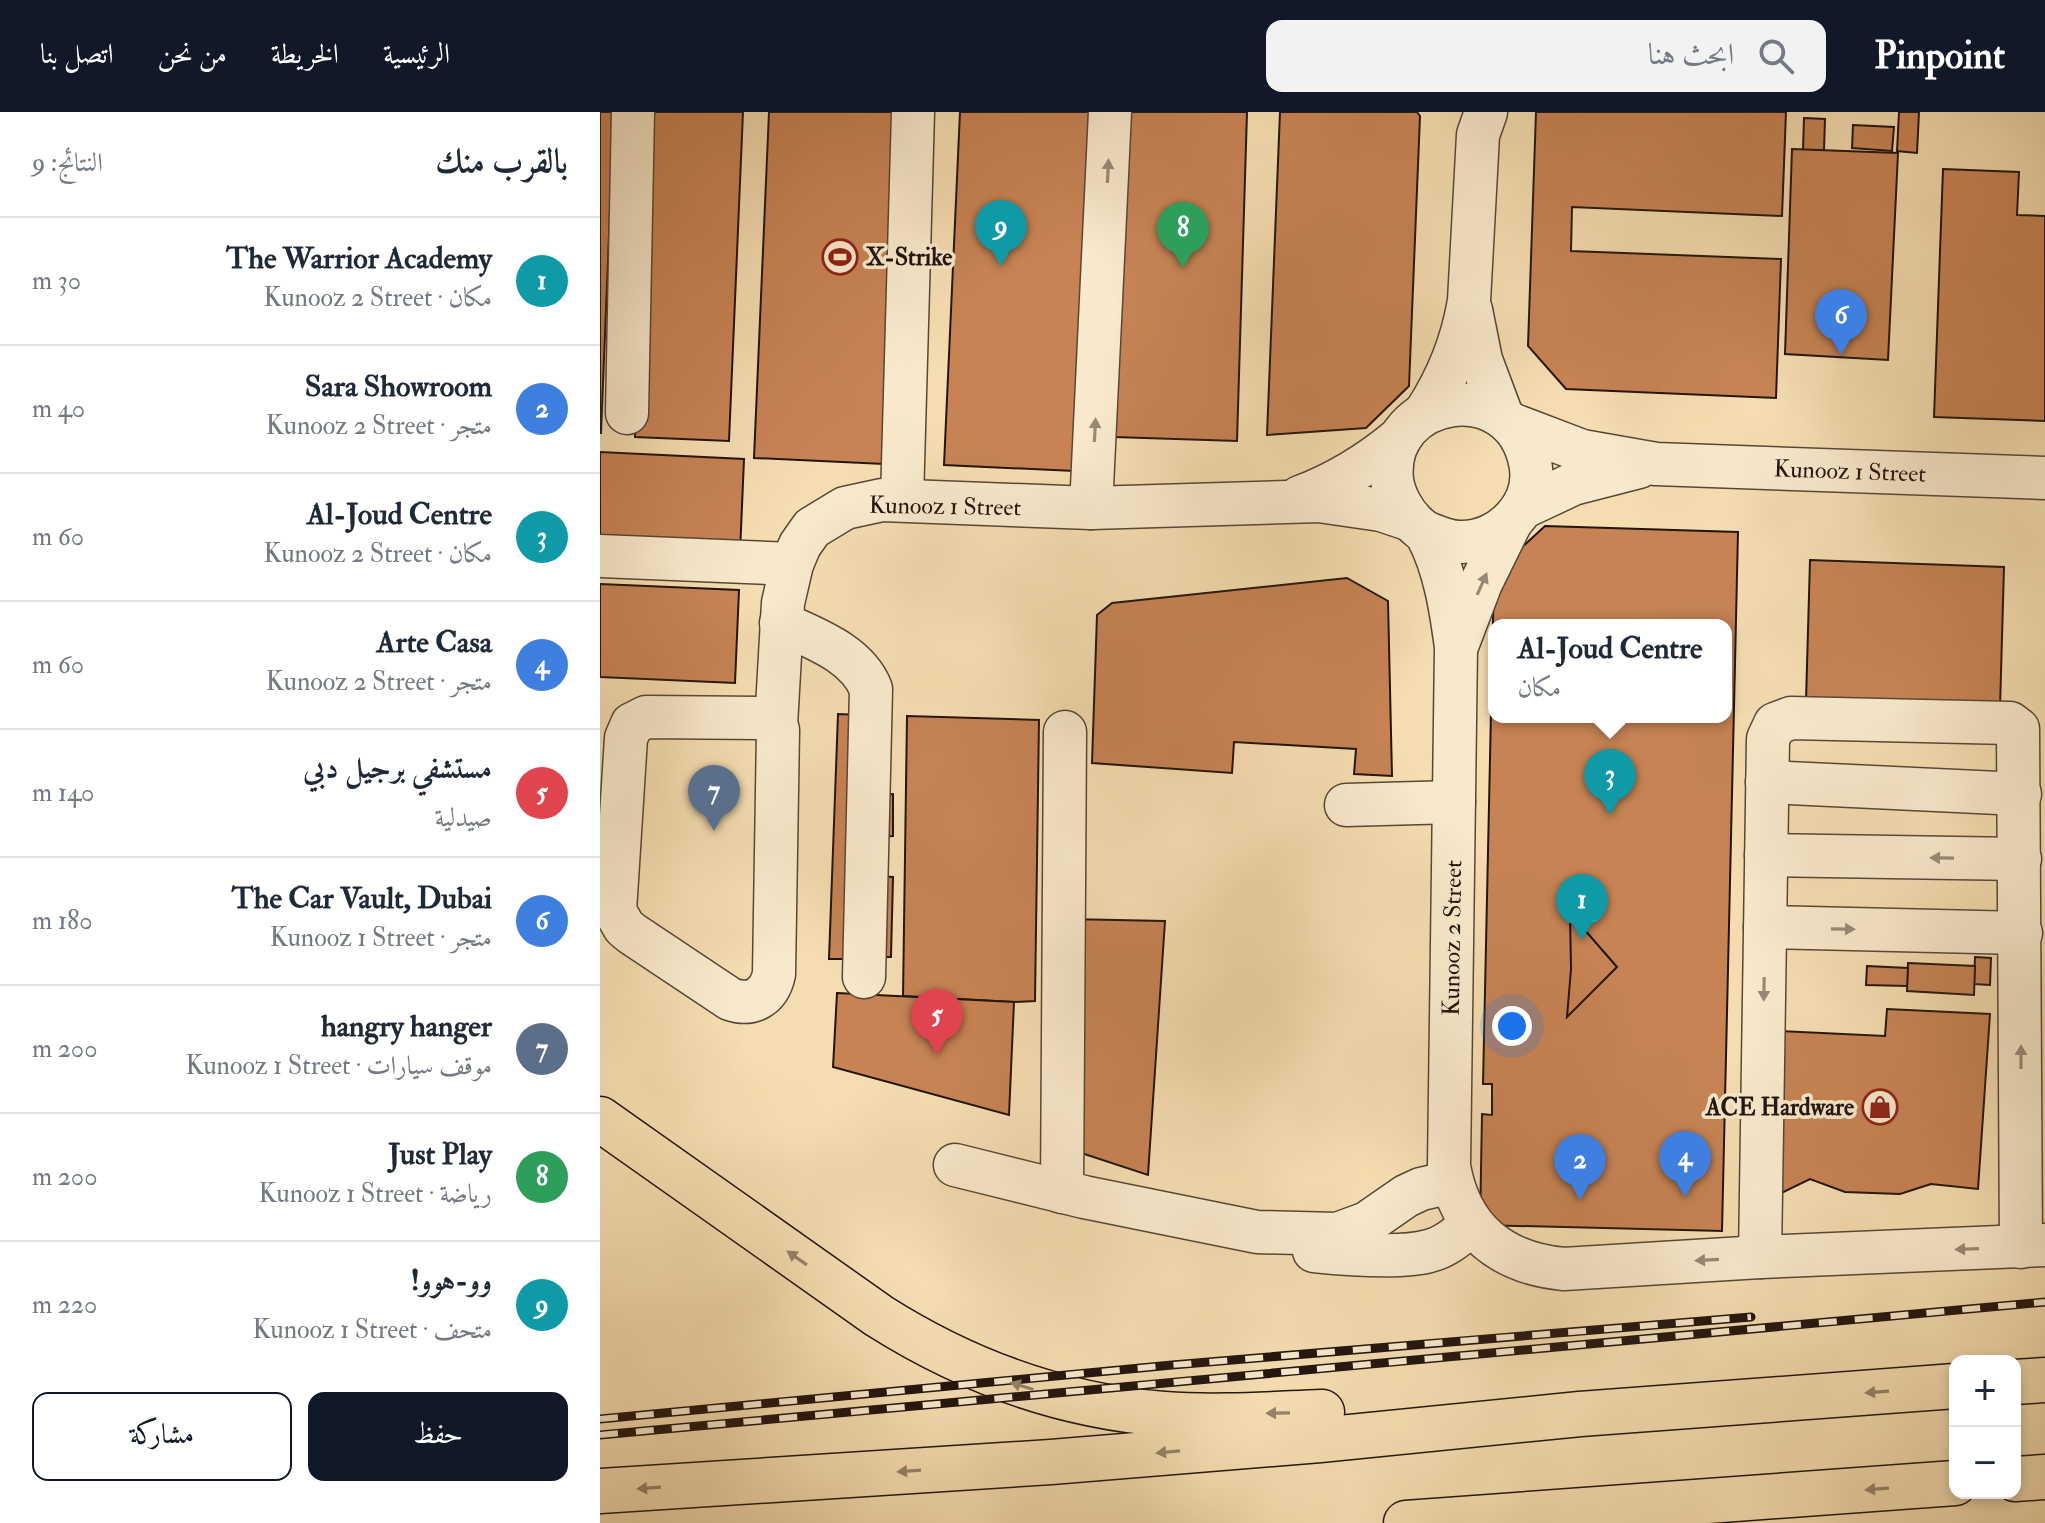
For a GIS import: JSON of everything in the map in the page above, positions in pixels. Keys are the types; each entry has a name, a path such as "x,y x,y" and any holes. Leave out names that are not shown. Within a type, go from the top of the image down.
{"highway":[{"path":"600,1119 892,1324 964,1364 1013,1383 1088,1403 1165,1414 1448,1410 1580,1414"},
{"path":"2021,1382 2045,1380"},
{"path":"600,1491 1051,1462 1580,1414 1949,1386"},
{"path":"2021,1479 2045,1477"},
{"path":"1406,1523 1949,1483"}],"street":[{"path":"627,413 633,112"},
{"path":"902,500 913,112"},
{"path":"1091,508 1110,112"},
{"path":"1469,301 1481,360 1507,420 1525,443 1531,465 1530,487 1517,515 1497,534 1461,543 1442,540 1418,526 1398,502 1392,480 1393,458 1450,371 1465,325 1469,301 1478,120"},
{"path":"1413,425 1443,405 1463,403 1484,406 1507,420"},
{"name":"Kunooz 1 Street","path":"1507,420 1582,451 1656,464 2045,478"},
{"name":"Kunooz 1 Street","path":"1288,501 1348,476 1376,458 1413,425"},
{"name":"Kunooz 1 Street","path":"1517,515 1587,480 1656,464"},
{"name":"Kunooz 1 Street","path":"776,725 761,718 646,717 632,724 626,738 614,902 619,919 631,933 739,1002 749,1002 767,993 774,974 780,740 776,725 781,623 792,564 800,545 812,528 827,517 863,503 902,500 1091,508 1288,501 1351,504 1418,526"},
{"name":"Kunooz 2 Street","path":"1456,647 1481,583 1517,515"},
{"name":"Kunooz 2 Street","path":"1418,526 1446,588 1456,647 1449,1137 1452,1182 1472,1224"},
{"path":"600,556 792,564"},
{"path":"781,623 848,659 866,678 871,689 864,977"},
{"path":"1257,1232 1286,1245 1318,1252 1408,1254 1446,1245 1472,1224 1500,1250 1519,1260 1564,1269 2033,1246 2021,933 2020,733 2016,726 2004,722 1782,719 1770,730 1760,1257"},
{"path":"1062,1192 1065,732"},
{"path":"1767,782 2020,794"},
{"path":"1346,805 1454,802"},
{"path":"1766,855 2020,859"},
{"path":"1765,927 2021,933"},
{"path":"955,1165 1062,1192 1257,1232 1337,1234 1367,1223 1392,1204 1421,1189 1452,1182"},
{"path":"1392,1204 1389,1215 1392,1238 1408,1254"}],"building":[{"path":"600,112 614,112 601,433 600,433"},
{"path":"649,112 743,112 729,441 635,437"},
{"path":"769,112 898,112 884,464 754,458"},
{"path":"960,112 1089,112 1074,471 944,465"},
{"path":"1124,112 1247,112 1237,441 1114,437"},
{"path":"1280,112 1417,112 1420,116 1409,386 1366,428 1267,435"},
{"path":"1536,112 1786,112 1782,216 1572,207 1571,251 1781,259 1776,398 1566,389 1528,346"},
{"path":"1899,112 1919,112 1917,153 1897,151"},
{"path":"1804,118 1825,119 1824,150 1803,150"},
{"path":"1853,125 1894,127 1892,151 1852,148"},
{"path":"1792,149 1898,153 1888,360 1785,354"},
{"path":"1943,169 2019,172 2017,215 2045,216 2045,421 1934,417"},
{"path":"600,452 744,459 740,553 600,546"},
{"path":"1545,526 1738,532 1722,1231 1480,1225 1482,1114 1492,1115 1492,1084 1483,1084 1491,723 1732,723 1732,619 1493,619 1494,573"},
{"path":"1810,560 2004,567 2000,708 1806,701"},
{"path":"1347,578 1388,601 1392,776 1354,774 1356,749 1234,742 1232,773 1092,763 1097,615 1112,603"},
{"path":"600,584 739,590 735,683 600,677"},
{"path":"838,714 858,715 849,959 829,959"},
{"path":"907,716 1039,720 1035,1001 903,996"},
{"path":"893,794 893,836 877,837 877,795"},
{"path":"874,876 893,877 891,957 872,957"},
{"path":"1570,913 1617,967 1567,1017 1571,969"},
{"path":"1067,919 1165,921 1148,1175 1066,1148"},
{"path":"1975,957 1991,958 1990,985 1974,984"},
{"path":"1908,963 1975,966 1974,995 1907,991"},
{"path":"1867,966 1908,968 1907,986 1866,985"},
{"path":"837,993 1014,1002 1009,1115 833,1067"},
{"name":"ACE Hardware","path":"1887,1009 1990,1014 1978,1189 1931,1184 1900,1194 1845,1192 1810,1179 1773,1197 1780,1031 1885,1036"}],"railway":[{"path":"600,1435 2045,1302"},
{"path":"600,1419 1172,1365 1751,1317"}],"place":[{"name":"X-Strike","path":"840,257"},
{"name":"وو-هوو!","path":"1001,266"},
{"name":"Just Play","path":"1183,268"},
{"name":"The Car Vault, Dubai","path":"1841,355"},
{"name":"Al-Joud Centre","path":"1610,815"},
{"name":"hangry hanger","path":"714,831"},
{"name":"The Warrior Academy","path":"1582,940"},
{"name":"مستشفي برجيل دبي","path":"937,1055"},
{"name":"ACE Hardware","path":"1880,1107"},
{"name":"Arte Casa","path":"1685,1197"},
{"name":"Sara Showroom","path":"1580,1200"}]}
